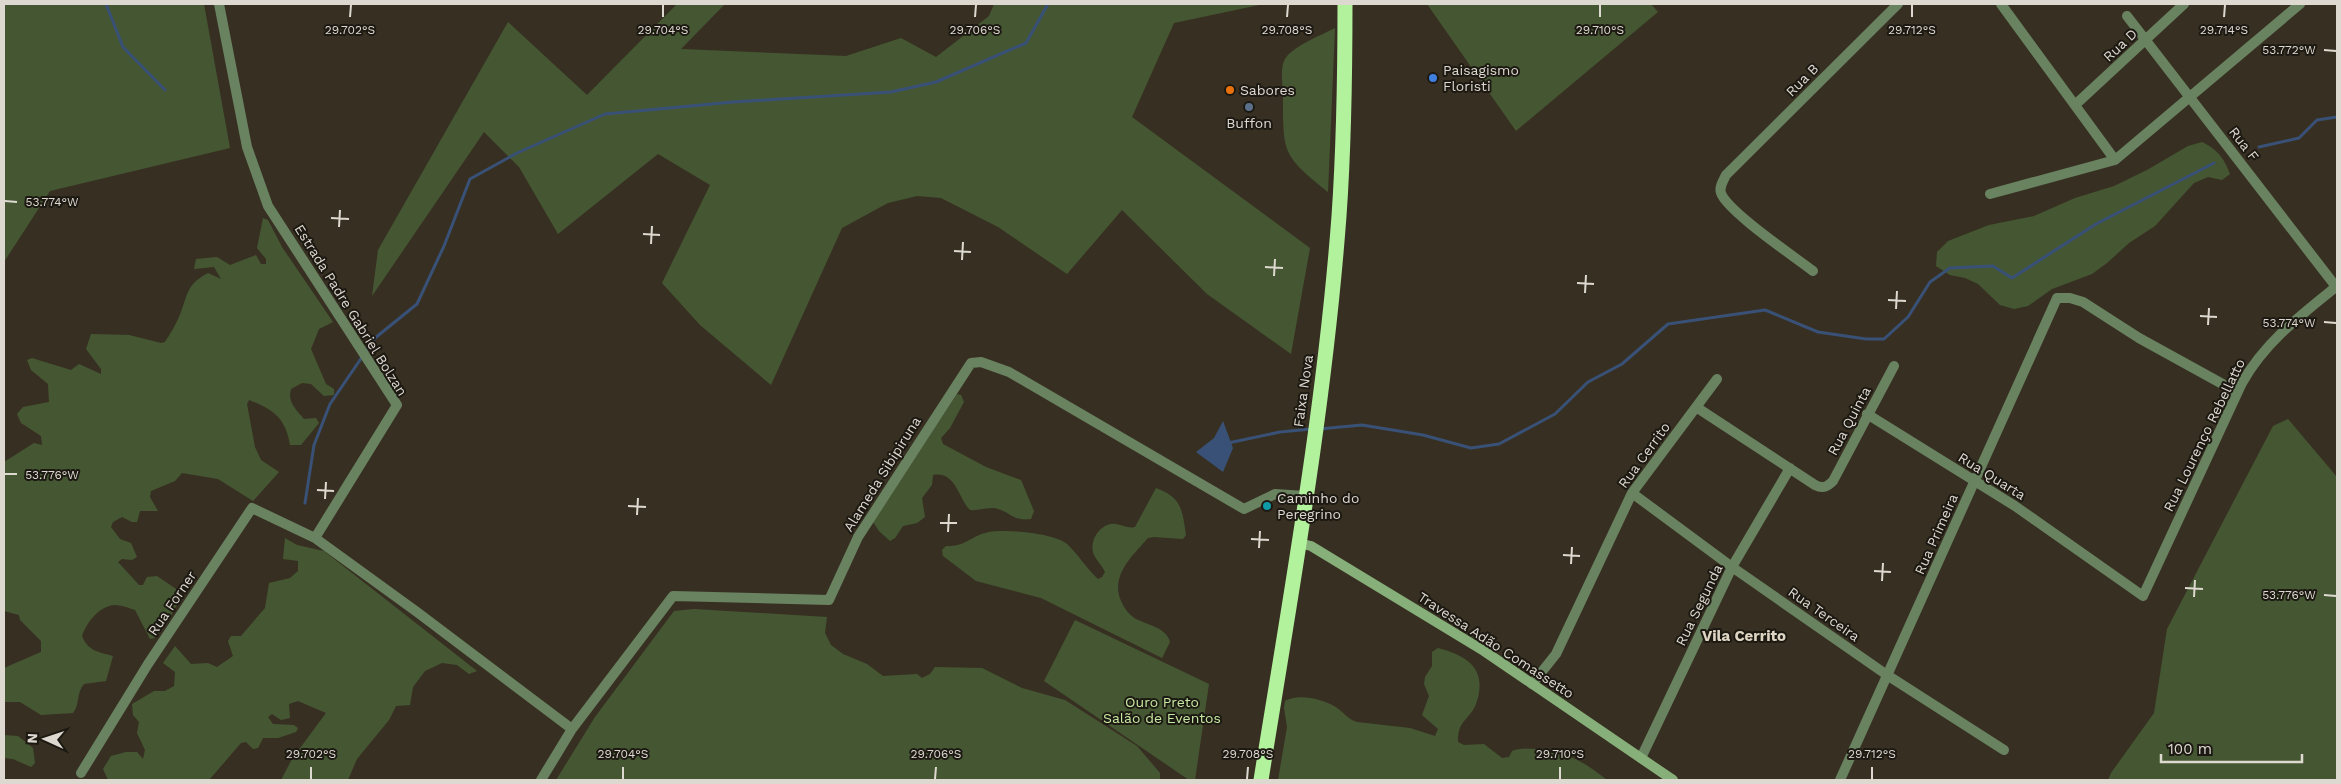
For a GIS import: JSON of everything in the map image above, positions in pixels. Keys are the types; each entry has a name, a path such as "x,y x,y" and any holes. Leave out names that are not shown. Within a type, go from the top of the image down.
{"highway":[{"name":"Faixa Nova","path":"1261,780 1298,543 1326,345 1339,216 1344,119 1345,4"}],"street":[{"name":"Estrada Padre Gabriel Bolzan","path":"219,4 247,147 268,206 398,405 315,538"},
{"name":"Rua B","path":"1813,271 1759,231 1724,198 1721,186 1726,175 1898,4"},
{"path":"2001,4 2115,160"},
{"name":"Rua D","path":"2075,105 2184,4"},
{"path":"1990,194 2115,160 2300,4"},
{"name":"Rua F","path":"2127,16 2337,287"},
{"name":"Rua Lourenço Rebellatto","path":"2142,596 2237,392 2254,362 2287,326 2337,287"},
{"name":"Rua Primeira","path":"1840,780 2057,298 2070,298 2083,302 2140,338 2237,392"},
{"name":"Alameda Sibipiruna","path":"541,780 572,729 672,596 829,600 858,537 922,436 971,363 975,361 1008,372 1244,509 1275,494 1305,496"},
{"name":"Rua Quinta","path":"1790,468 1820,488 1827,487 1833,481 1894,366"},
{"name":"Rua Cerrito","path":"1532,684 1556,654 1632,493 1717,379"},
{"path":"1696,407 1790,468"},
{"name":"Rua Quarta","path":"1867,414 2015,506 2142,596"},
{"name":"Rua Segunda","path":"1641,758 1732,567 1790,468"},
{"name":"Rua Terceira","path":"1632,493 1732,567 1887,676 2004,750"},
{"name":"Rua Forner","path":"81,773 148,664 252,508 315,538"},
{"path":"315,538 572,729"},
{"name":"Travessa Adão Comassetto","path":"1298,543 1311,546 1484,651 1673,780"}],"green space":[{"path":"4,4 204,4 230,148 50,191 4,262"},
{"path":"677,4 725,4 681,49 846,56 901,38 936,57 989,16 994,4 1264,4 1174,23 1132,117 1310,248 1291,354 1207,294 1122,210 1067,274 998,227 941,198 917,196 888,203 842,228 771,385 700,325 662,283 710,185 658,154 558,234 519,167 484,132 372,296 378,250 508,22 587,95"},
{"path":"1427,4 1651,4 1658,12 1516,131"},
{"path":"1335,28 1328,192 1302,169 1288,151 1284,129 1282,73 1287,56 1307,42"},
{"path":"2202,142 2220,155 2230,174 2222,180 2208,177 2194,183 2155,226 2129,243 2107,263 2092,274 2052,289 2028,306 2014,309 2000,305 1978,284 1965,278 1950,275 1936,266 1937,252 1948,241 1989,225 2034,216 2075,198 2114,186 2147,170 2188,146"},
{"path":"263,218 268,220 282,247 333,322 319,329 311,349 326,384 334,389 334,395 324,396 311,384 302,383 291,389 291,402 298,412 304,419 316,418 319,423 301,445 290,445 282,421 265,407 249,400 247,404 255,447 261,460 279,472 253,501 218,479 182,473 175,481 151,491 150,497 158,511 140,511 137,522 132,522 122,517 113,522 111,527 120,539 131,543 137,557 132,560 122,559 118,562 139,585 143,585 147,577 157,576 179,591 179,597 171,616 155,638 150,639 135,610 115,605 104,608 94,616 82,636 84,641 90,648 113,656 106,681 84,684 73,713 41,715 20,702 4,702 4,668 41,652 41,641 20,620 19,615 4,611 4,462 34,443 42,445 41,436 21,423 17,414 23,407 49,402 48,384 31,370 27,360 32,358 71,370 79,364 101,374 101,369 86,349 91,334 129,335 161,343 165,342 179,317 188,292 195,282 208,273 221,279 214,267 194,269 196,259 217,257 230,265 256,255 261,264 266,264 266,259 257,248"},
{"path":"957,394 961,395 964,402 950,428 941,438 943,444 986,467 1021,480 1034,511 1031,519 1016,518 995,508 970,510 952,481 941,475 933,475 932,485 922,498 925,517 917,523 903,526 895,538 890,541 879,531 873,522"},
{"path":"2288,419 2337,477 2337,780 2108,780 2154,713 2167,629 2273,426"},
{"path":"1156,488 1176,500 1182,511 1186,535 1183,539 1148,538 1124,567 1118,583 1118,592 1122,604 1131,615 1156,627 1168,637 1170,642 1162,658 1041,598 976,581 943,556 942,550 946,546 959,545 989,532 1030,533 1052,537 1067,544 1098,579 1105,572 1094,555 1093,544 1097,534 1105,526 1111,524 1130,528 1135,527"},
{"path":"285,538 297,545 324,551 477,671 469,674 457,665 442,663 425,671 413,687 410,705 396,706 389,720 357,759 348,780 281,780 292,759 326,713 298,701 289,704 290,718 281,720 272,714 268,717 273,724 294,725 298,728 296,732 278,738 263,738 258,748 253,749 246,742 241,743 209,780 108,780 103,769 111,756 126,752 137,752 143,759 145,750 137,733 139,722 133,715 132,704 154,691 165,691 174,686 175,672 163,663 175,646 191,664 208,663 217,667 233,656 228,641 231,636 241,636 265,608 269,583 290,578 298,571 298,561 283,559"},
{"path":"694,609 827,617 825,633 831,645 843,654 867,664 883,676 917,674 922,678 930,674 935,667 982,668 1022,688 1065,700 1137,746 1160,773 1160,780 556,780 595,717 674,611"},
{"name":"Ouro Preto Salão de Eventos","path":"1075,620 1209,684 1195,780 1189,780 1044,681"},
{"path":"1438,648 1466,660 1477,672 1479,680 1475,707 1460,728 1458,742 1464,745 1484,744 1502,758 1509,757 1512,751 1521,749 1556,752 1582,762 1607,780 1278,780 1287,727 1284,708 1285,701 1296,697 1323,701 1334,706 1350,719 1357,722 1410,728 1435,736 1438,729 1422,715 1429,696 1424,684 1425,677 1432,666 1432,652"},
{"path":"4,735 18,736 33,748 35,763 31,767 13,759 4,758"}],"water":[{"path":"1223,421 1233,448 1223,472 1196,452 1214,438"}],"waterway":[{"path":"106,4 123,47 165,90"},
{"path":"305,503 314,445 330,404 375,338 417,304 444,246 470,179 517,153 605,114 733,102 891,92 936,82 1026,43 1048,4"},
{"path":"2259,147 2299,138 2317,120 2337,117"},
{"path":"1319,429 1362,425 1423,435 1471,448 1499,444 1555,414 1588,382 1622,364 1668,324 1765,310 1818,332 1866,339 1884,339 1908,317 1930,282 1950,268 1993,266 2012,278 2096,224 2214,163"},
{"path":"1228,443 1280,432 1311,429"}],"place":[{"name":"Paisagismo Floristi","path":"1433,78"},
{"name":"Sabores","path":"1230,90"},
{"name":"Buffon","path":"1249,107"},
{"name":"Caminho do Peregrino","path":"1267,506"}],"district":[{"name":"Vila Cerrito","path":"1744,636"}]}
